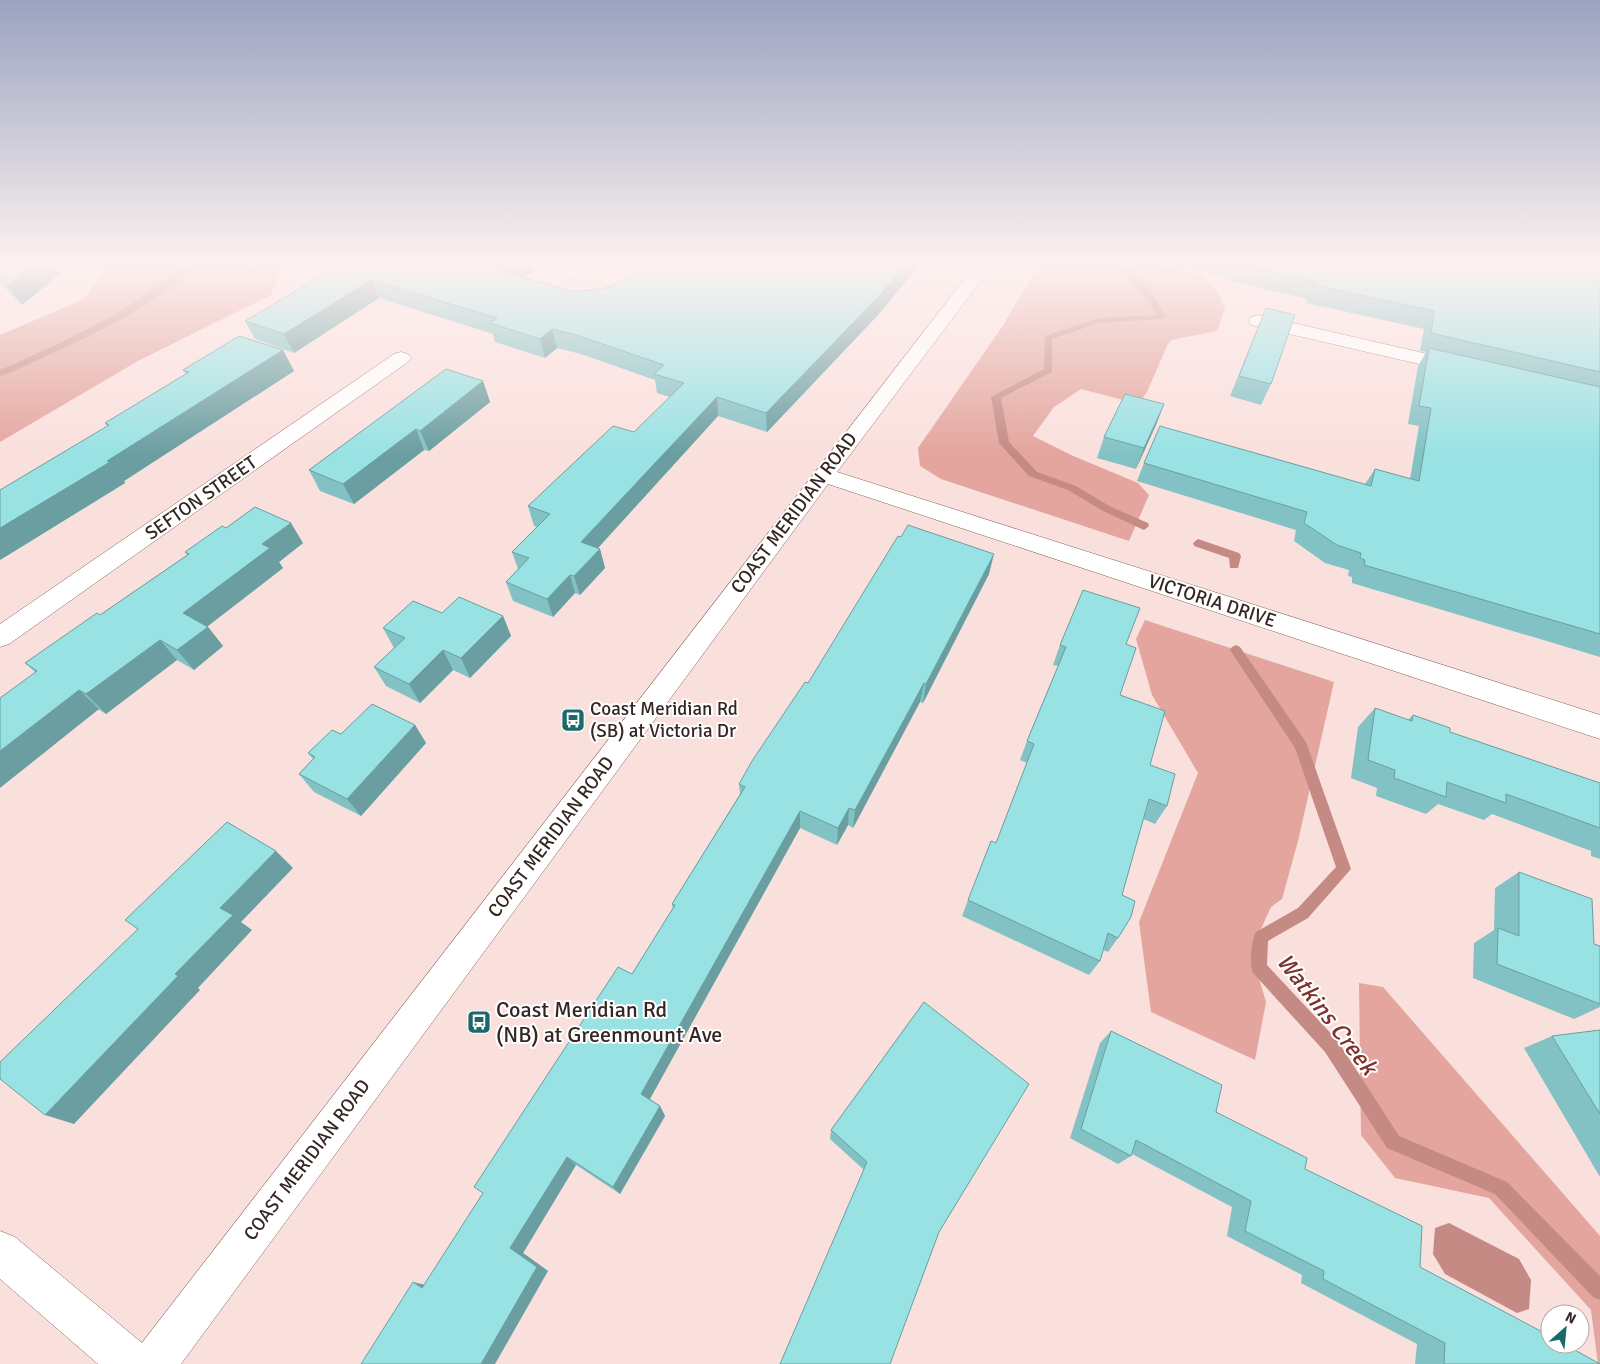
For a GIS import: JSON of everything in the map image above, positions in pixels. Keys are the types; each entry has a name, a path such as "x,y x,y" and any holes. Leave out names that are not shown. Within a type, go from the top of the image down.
{"main road":[{"name":"COAST MERIDIAN ROAD","path":"154,1364 823,475 937,327"},
{"path":"1282,327 1477,372"},
{"name":"SEFTON STREET","path":"0,637 400,358"},
{"name":"VICTORIA DRIVE","path":"823,475 1600,728"},
{"path":"0,1252 132,1364"}],"shaded area":[{"path":"19,327 207,327 138,361 0,442 0,335"},
{"path":"1002,327 1219,327 1217,331 1171,340 1147,392 1138,404 1081,389 1054,407 1033,436 1071,455 1138,483 1149,495 1129,541 941,479 920,466 918,448"},
{"path":"1145,620 1334,682 1298,841 1282,899 1271,907 1251,951 1266,1002 1255,1060 1151,1012 1139,922 1198,773 1152,695 1136,639"},
{"path":"1359,983 1383,987 1600,1236 1600,1364 1598,1364 1590,1304 1586,1304 1489,1198 1395,1178 1361,1135"},
{"path":"1449,1223 1519,1259 1531,1280 1529,1309 1517,1313 1445,1274 1433,1254 1435,1228"}],"building":[{"path":"262,327 296,327 284,334"},
{"path":"501,327 849,327 766,413 717,397 581,542 600,549 574,576 570,575 547,599 506,582 529,558 512,552 550,514 528,506 613,426 634,432 684,383 654,374 664,365 576,335 552,329 540,339"},
{"path":"1259,327 1291,327 1271,384 1239,376"},
{"path":"1432,327 1600,327 1600,372 1431,333"},
{"path":"239,336 283,350 107,461 110,462 0,528 0,490 109,425 105,423 189,372 183,370"},
{"path":"1429,348 1600,387 1600,634 1364,565 1365,560 1360,558 1361,553 1337,545 1304,523 1307,512 1144,463 1160,426 1371,486 1375,469 1419,481 1431,408 1419,406"},
{"path":"446,369 483,381 420,431 416,429 343,484 309,470"},
{"path":"1125,394 1164,404 1144,448 1104,437"},
{"path":"255,507 291,523 262,544 270,548 183,613 208,627 177,650 160,640 86,694 79,690 0,751 0,698 37,671 25,663 97,613 100,615 189,554 185,552 222,526 226,528"},
{"path":"908,525 994,554 926,684 924,683 855,810 849,808 838,828 800,811 641,1094 660,1106 613,1187 567,1157 510,1248 537,1267 481,1364 361,1364 413,1282 422,1288 483,1193 474,1187 618,967 632,974 675,905 672,904 745,787 739,784 752,761 805,682 808,683 898,536 901,537"},
{"path":"1083,590 1140,608 1126,644 1136,648 1120,695 1165,711 1150,765 1175,774 1167,806 1149,799 1122,895 1135,901 1131,917 1118,938 1108,933 1100,961 968,900 991,841 996,843 1034,744 1027,741 1066,647 1060,645"},
{"path":"459,597 503,616 461,658 443,650 409,684 374,667 405,638 383,628 413,601 442,613"},
{"path":"372,704 415,725 347,799 299,774 315,757 308,753 332,730 341,734"},
{"path":"1375,708 1412,721 1413,715 1450,728 1450,732 1600,783 1600,828 1506,794 1506,803 1447,782 1446,797 1394,778 1395,770 1368,760"},
{"path":"227,822 276,851 220,908 233,915 175,974 178,976 45,1115 0,1079 0,1062 138,929 125,920"},
{"path":"1519,872 1592,899 1594,944 1600,946 1600,1004 1497,964 1498,928 1519,936"},
{"path":"924,1002 1029,1084 939,1232 890,1364 780,1364 867,1162 831,1130"},
{"path":"1600,1030 1600,1114 1552,1036"},
{"path":"1111,1031 1222,1085 1216,1112 1307,1158 1305,1169 1422,1226 1420,1267 1540,1331 1540,1354 1582,1354 1600,1364 1444,1364 1445,1343 1323,1279 1324,1271 1245,1231 1251,1201 1136,1140 1131,1156 1081,1129"}],"waterway":[{"path":"0,373 101,327"},
{"name":"Watkins Creek","path":"1081,327 1048,338 1049,370 996,397 1004,443 1033,474 1072,488 1107,509 1144,526"},
{"name":"Watkins Creek","path":"1198,543 1235,556 1234,565"},
{"name":"Watkins Creek","path":"1236,650 1301,746 1344,869 1303,913 1261,937 1259,968 1331,1046 1393,1142 1501,1188 1600,1290"}],"place":[{"name":"Coast Meridian Rd (SB) at Victoria Dr","path":"573,720"},
{"name":"Coast Meridian Rd (NB) at Greenmount Ave","path":"479,1022"}]}
